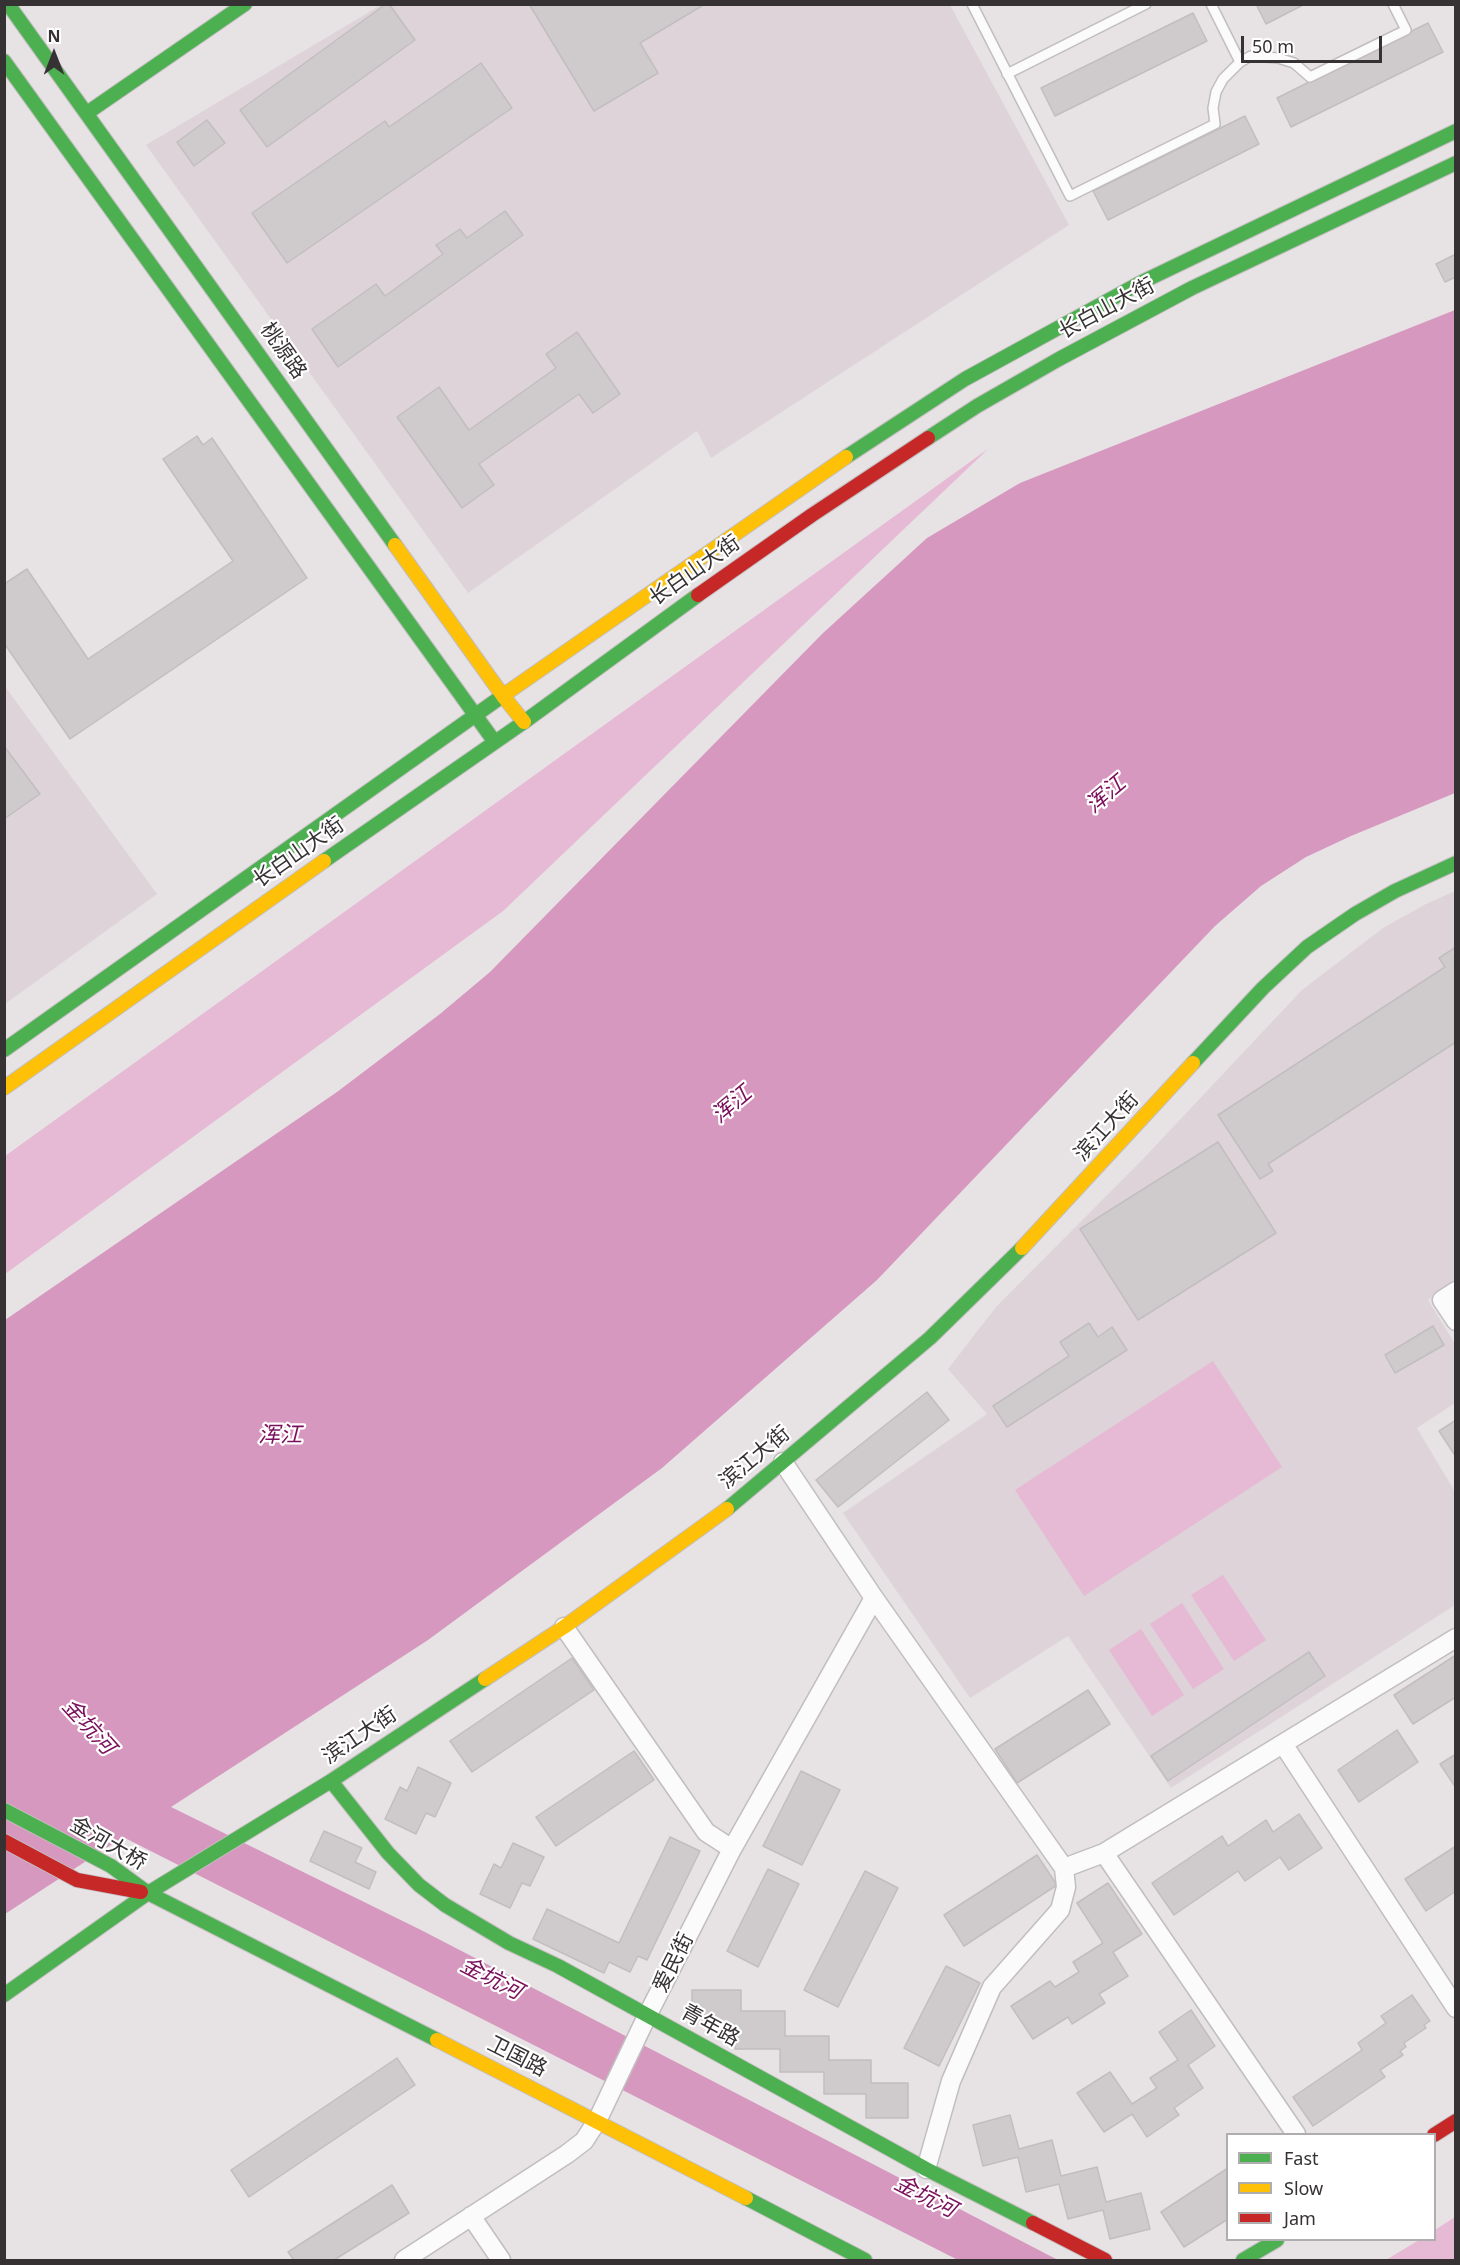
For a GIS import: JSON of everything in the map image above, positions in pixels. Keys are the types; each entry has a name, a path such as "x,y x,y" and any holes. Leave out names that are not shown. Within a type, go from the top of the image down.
{"street":[{"name":"桃源路","path":"8,4 503,696 524,722"},
{"path":"87,113 245,4"},
{"path":"4,62 494,741"},
{"name":"长白山大街","path":"4,1050 503,696 888,428 965,379 1142,282 1455,130"},
{"name":"长白山大街","path":"4,1088 524,722 802,521 977,406 1192,288 1455,163"},
{"name":"滨江大街","path":"4,1995 148,1893 331,1781 564,1627 727,1509 930,1338 1014,1257 1263,988 1307,947 1355,914 1395,891 1455,863"},
{"path":"1455,1291 1442,1300 1455,1321"},
{"path":"783,1462 874,1598 1064,1868 1066,1887 1060,1910 992,1987 951,2081 926,2169"},
{"name":"爱民街","path":"404,2260 584,2141 608,2100 732,1849 874,1598"},
{"path":"564,1627 706,1832 732,1849"},
{"path":"1064,1868 1104,1853 1455,1638"},
{"path":"1283,1744 1455,2008"},
{"name":"青年路","path":"331,1781 388,1853 419,1885 445,1905 509,1943 558,1966 645,2022 1105,2260"},
{"name":"金河大桥","path":"4,1810 111,1866 148,1893"},
{"name":"金河大桥","path":"4,1842 76,1880 148,1893"},
{"path":"1104,1853 1295,2133"},
{"name":"卫国路","path":"148,1893 865,2260"},
{"path":"1436,2134 1455,2121"},
{"path":"471,2216 501,2260"},
{"path":"1243,2260 1275,2241"}],"lane":[{"path":"972,4 1070,196 1215,124 1213,108 1216,92 1223,79 1240,62 1251,56 1264,55 1294,63 1310,77 1406,30 1393,4"},
{"path":"1007,74 1146,4"},
{"path":"1211,4 1240,62"}],"shaded area":[{"path":"381,5 950,5 1069,225 711,458 697,431 468,593 146,145"},
{"path":"988,449 503,911 5,1274 5,1156"},
{"path":"4,685 157,894 5,1004 4,1004"},
{"path":"1455,891 1455,1282 1428,1300 1455,1344 1455,1403 1417,1428 1455,1492 1455,1605 1171,1788 1068,1636 970,1698 843,1513 987,1414 948,1369 996,1307 1143,1159 1302,990 1383,928"},
{"path":"1213,1361 1282,1467 1084,1596 1015,1490"},
{"path":"1223,1575 1266,1640 1234,1661 1191,1595"},
{"path":"1182,1603 1224,1669 1193,1689 1150,1624"},
{"path":"1141,1629 1184,1695 1152,1716 1109,1650"},
{"path":"1455,2217 1455,2260 1386,2260 1417,2241 1436,2241 1436,2229"}],"water":[{"name":"浑江","path":"1455,310 1455,793 1306,857 1261,886 1215,926 877,1280 662,1468 428,1640 171,1807 421,1930 1058,2260 958,2260 123,1837 5,1914 5,1320 337,1092 440,1014 490,972 822,634 927,538 1020,483"}],"building":[{"path":"389,4 415,40 267,147 240,110"},
{"path":"529,4 705,4 640,43 658,73 594,111"},
{"path":"1256,4 1305,4 1266,24"},
{"path":"1193,13 1207,41 1055,116 1041,88"},
{"path":"1428,23 1443,52 1291,127 1277,98"},
{"path":"481,63 512,108 287,263 252,213 385,121 389,127"},
{"path":"1245,116 1259,144 1108,220 1093,191"},
{"path":"207,120 225,143 194,166 177,142"},
{"path":"505,211 523,235 338,367 312,329 376,284 385,296 443,254 436,245 460,229 467,238"},
{"path":"1456,254 1456,277 1445,282 1436,264"},
{"path":"577,332 620,394 593,413 579,394 479,464 494,485 462,508 397,417 439,387 469,430 556,368 546,354"},
{"path":"197,436 203,445 212,438 307,578 70,739 4,643 4,584 27,569 88,659 233,561 163,459"},
{"path":"4,746 40,794 4,819"},
{"path":"1456,947 1456,1042 1268,1164 1273,1171 1260,1179 1218,1115 1445,967 1439,958"},
{"path":"1218,1142 1276,1233 1138,1320 1080,1229"},
{"path":"1089,1323 1098,1337 1112,1327 1127,1350 1007,1427 993,1406 1069,1356 1060,1342"},
{"path":"1433,1326 1444,1345 1395,1373 1385,1355"},
{"path":"927,1392 949,1420 838,1507 816,1480"},
{"path":"1456,1420 1456,1457 1439,1431"},
{"path":"1309,1652 1325,1676 1168,1781 1151,1756"},
{"path":"1456,1655 1456,1697 1413,1724 1394,1695"},
{"path":"572,1658 594,1690 472,1772 450,1741"},
{"path":"1088,1690 1110,1724 1017,1783 995,1749"},
{"path":"1397,1730 1418,1762 1359,1802 1338,1770"},
{"path":"634,1751 654,1780 556,1846 536,1817"},
{"path":"1456,1754 1456,1788 1440,1764"},
{"path":"418,1767 451,1783 435,1817 426,1813 416,1834 385,1819 400,1787 407,1791"},
{"path":"801,1771 840,1790 802,1865 763,1846"},
{"path":"1299,1814 1322,1848 1289,1870 1280,1857 1245,1881 1238,1871 1174,1915 1152,1883 1222,1836 1228,1846 1266,1820 1273,1832"},
{"path":"324,1831 362,1848 355,1862 376,1872 369,1889 310,1861"},
{"path":"670,1837 700,1851 647,1960 638,1956 630,1972 609,1962 604,1973 533,1939 547,1909 619,1943"},
{"path":"513,1843 544,1857 530,1886 522,1883 510,1908 480,1894 494,1864 501,1868"},
{"path":"1456,1846 1456,1891 1426,1911 1405,1879"},
{"path":"1037,1855 1057,1885 964,1946 944,1915"},
{"path":"768,1869 799,1884 758,1967 727,1951"},
{"path":"865,1871 898,1888 838,2007 804,1990"},
{"path":"1108,1883 1142,1934 1113,1952 1128,1976 1099,1994 1105,2003 1072,2024 1068,2017 1033,2039 1011,2006 1050,1981 1055,1987 1079,1972 1073,1962 1103,1943 1077,1903"},
{"path":"946,1966 980,1983 939,2066 904,2048"},
{"path":"692,1990 741,1990 741,2011 785,2011 785,2036 829,2036 829,2060 871,2060 871,2083 908,2083 908,2118 866,2118 866,2094 824,2094 824,2072 780,2072 780,2049 735,2049 735,2024 692,2024"},
{"path":"1412,1995 1430,2021 1424,2025 1426,2028 1404,2043 1406,2047 1400,2051 1403,2055 1380,2070 1385,2077 1313,2126 1293,2097 1362,2050 1358,2043 1386,2023 1381,2016"},
{"path":"1191,2010 1215,2046 1188,2065 1203,2088 1174,2108 1179,2115 1147,2137 1132,2114 1104,2132 1077,2093 1110,2072 1132,2104 1157,2088 1150,2078 1178,2060 1159,2032"},
{"path":"397,2058 415,2085 249,2197 231,2170"},
{"path":"1010,2115 1019,2149 1052,2140 1061,2176 1097,2167 1106,2202 1141,2193 1150,2229 1110,2239 1103,2210 1068,2219 1059,2184 1026,2192 1018,2157 983,2166 973,2125"},
{"path":"1226,2169 1226,2220 1184,2247 1161,2212"},
{"path":"392,2185 409,2213 334,2260 294,2260 288,2252"}],"traffic: fast":[{"path":"8,4 395,545"},
{"path":"87,113 245,4"},
{"path":"4,61 494,741"},
{"path":"846,457 965,379 1142,282 1456,131"},
{"path":"928,438 977,406 1059,359 1192,288 1456,163"},
{"path":"324,861 524,722 698,595"},
{"path":"4,1050 508,692"},
{"path":"1193,1063 1263,988 1307,947 1355,914 1395,891 1456,863"},
{"path":"727,1509 930,1338 1022,1248"},
{"path":"4,1995 148,1893 331,1781 485,1679"},
{"path":"331,1781 388,1853 419,1885 445,1905 509,1943 558,1966 926,2169 1033,2223"},
{"path":"4,1810 111,1866 148,1893 437,2040"},
{"path":"746,2198 865,2260"},
{"path":"1243,2260 1275,2241"}],"traffic: slow":[{"path":"508,692 846,457"},
{"path":"395,545 524,722"},
{"path":"4,1088 324,861"},
{"path":"1022,1248 1193,1063"},
{"path":"485,1679 564,1627 727,1509"},
{"path":"437,2040 746,2198"}],"traffic: jam":[{"path":"698,595 812,515 928,438"},
{"path":"4,1841 77,1880 141,1892"},
{"path":"1436,2134 1456,2121"},
{"path":"1033,2223 1105,2260"}],"water label":[{"name":"金坑河","path":"88,1727"},
{"name":"金坑河","path":"491,1979"},
{"name":"金坑河","path":"925,2197"}]}
